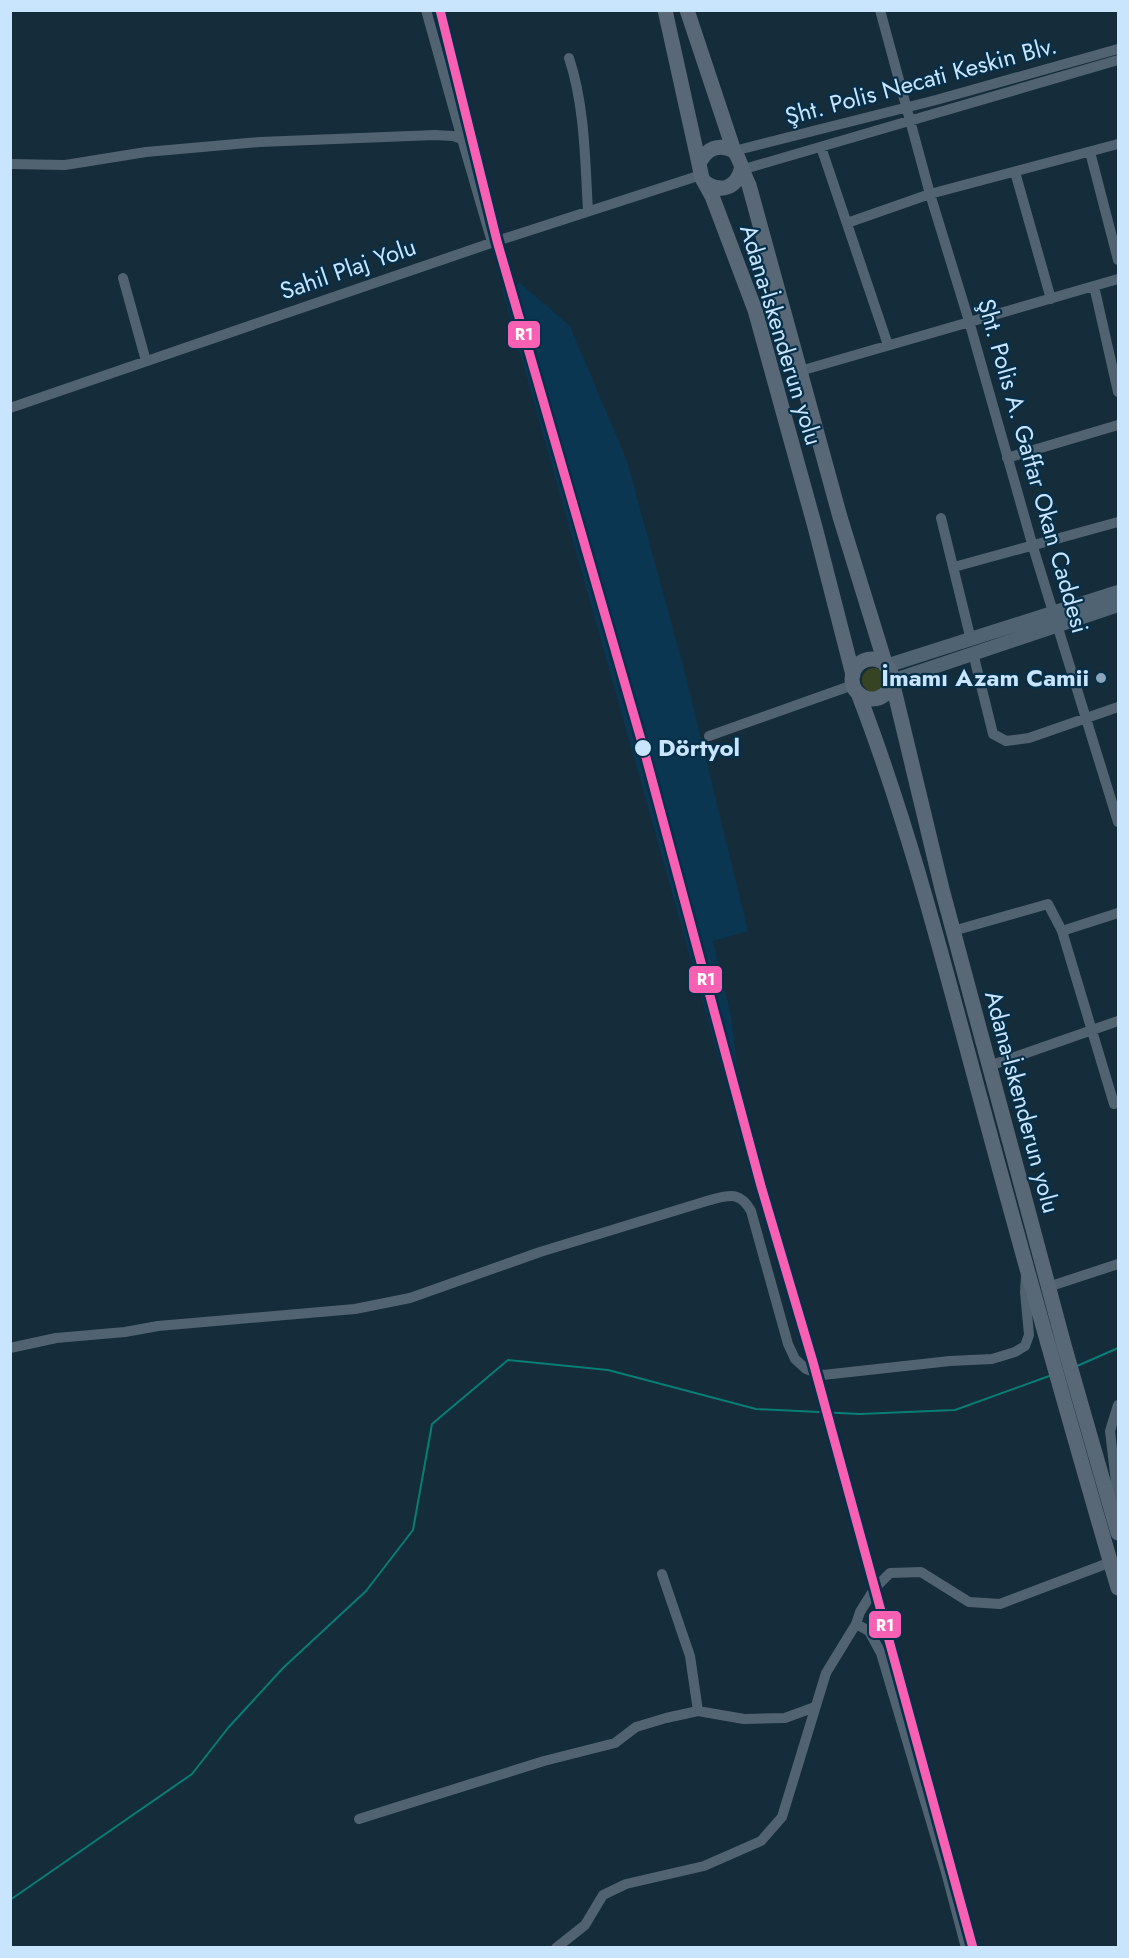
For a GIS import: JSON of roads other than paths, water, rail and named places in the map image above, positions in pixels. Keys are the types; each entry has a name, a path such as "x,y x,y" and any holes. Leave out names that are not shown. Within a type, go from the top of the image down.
{"highway":[{"name":"Adana-İskenderun yolu","path":"665,10 702,174 755,310 815,527 855,684 925,894 1048,1348 1070,1426 1115,1560 1119,1588"},
{"name":"Adana-İskenderun yolu","path":"687,10 734,152 749,185 840,517 886,666"},
{"path":"734,152 727,148 713,148 702,157 702,174 718,189 724,189 736,182 741,170"},
{"path":"866,660 879,660 886,666 892,681 886,692 875,698 869,698 855,684 855,669 866,660"},
{"name":"Adana-İskenderun yolu","path":"892,681 953,931 1085,1422 1119,1533"}],"main road":[{"path":"1056,619 1119,591"},
{"path":"886,666 972,646 1056,619 1119,605"},
{"path":"892,681 972,646"}],"street":[{"path":"426,10 492,243"},
{"name":"Şht. Polis A. Gaffar Okan Caddesi","path":"880,10 930,194 969,321 1033,547 1117,815"},
{"name":"Şht. Polis Necati Keskin Blv.","path":"734,152 1119,49"},
{"path":"569,58 575,77 584,143 588,211"},
{"name":"Şht. Polis Necati Keskin Blv.","path":"741,170 1119,60"},
{"path":"10,164 65,165 146,152 281,141 435,135 462,139"},
{"path":"847,223 930,194 1119,144"},
{"path":"821,147 888,345"},
{"path":"1090,152 1119,260"},
{"path":"1015,172 1051,299"},
{"name":"Sahil Plaj Yolu","path":"10,408 492,243 702,174"},
{"path":"123,278 146,361"},
{"path":"800,371 1119,279"},
{"path":"1094,286 1119,392"},
{"path":"1007,458 1119,424"},
{"path":"941,518 993,734 1006,741 1029,738 1119,707"},
{"path":"954,567 1119,522"},
{"path":"709,736 855,684"},
{"path":"953,931 1047,904 1062,931 1091,1030 1116,1103"},
{"path":"1062,931 1119,913"},
{"path":"989,1066 1119,1021"},
{"path":"10,1348 56,1338 226,1319 355,1309 388,1303 410,1298 540,1252 710,1200 734,1196 747,1203 751,1211 782,1328 795,1359 806,1369 823,1375 950,1361 992,1359 1015,1352 1025,1346 1029,1335 1025,1292 1026,1269"},
{"path":"1048,1287 1119,1264"},
{"path":"1119,1405 1110,1431 1119,1500"},
{"path":"556,1947 585,1924 603,1895 626,1884 704,1866 761,1841 782,1817 826,1673 875,1588 890,1573 921,1572 969,1602 1000,1604 1115,1560"},
{"path":"663,1574 690,1656 698,1711"},
{"path":"856,1624 869,1631 881,1653 966,1947"},
{"path":"359,1819 544,1761 615,1743 636,1727 698,1711 744,1719 785,1718 815,1707"}],"waterway":[{"path":"1077,1366 1118,1348"},
{"path":"10,1900 192,1774 228,1728 283,1668 366,1591 413,1530 432,1424 508,1360 608,1370 756,1409 860,1414 955,1410 1052,1375"}],"place":[{"name":"İmamı Azam Camii","path":"1101,678"},
{"name":"Dörtyol","path":"643,748"}]}
